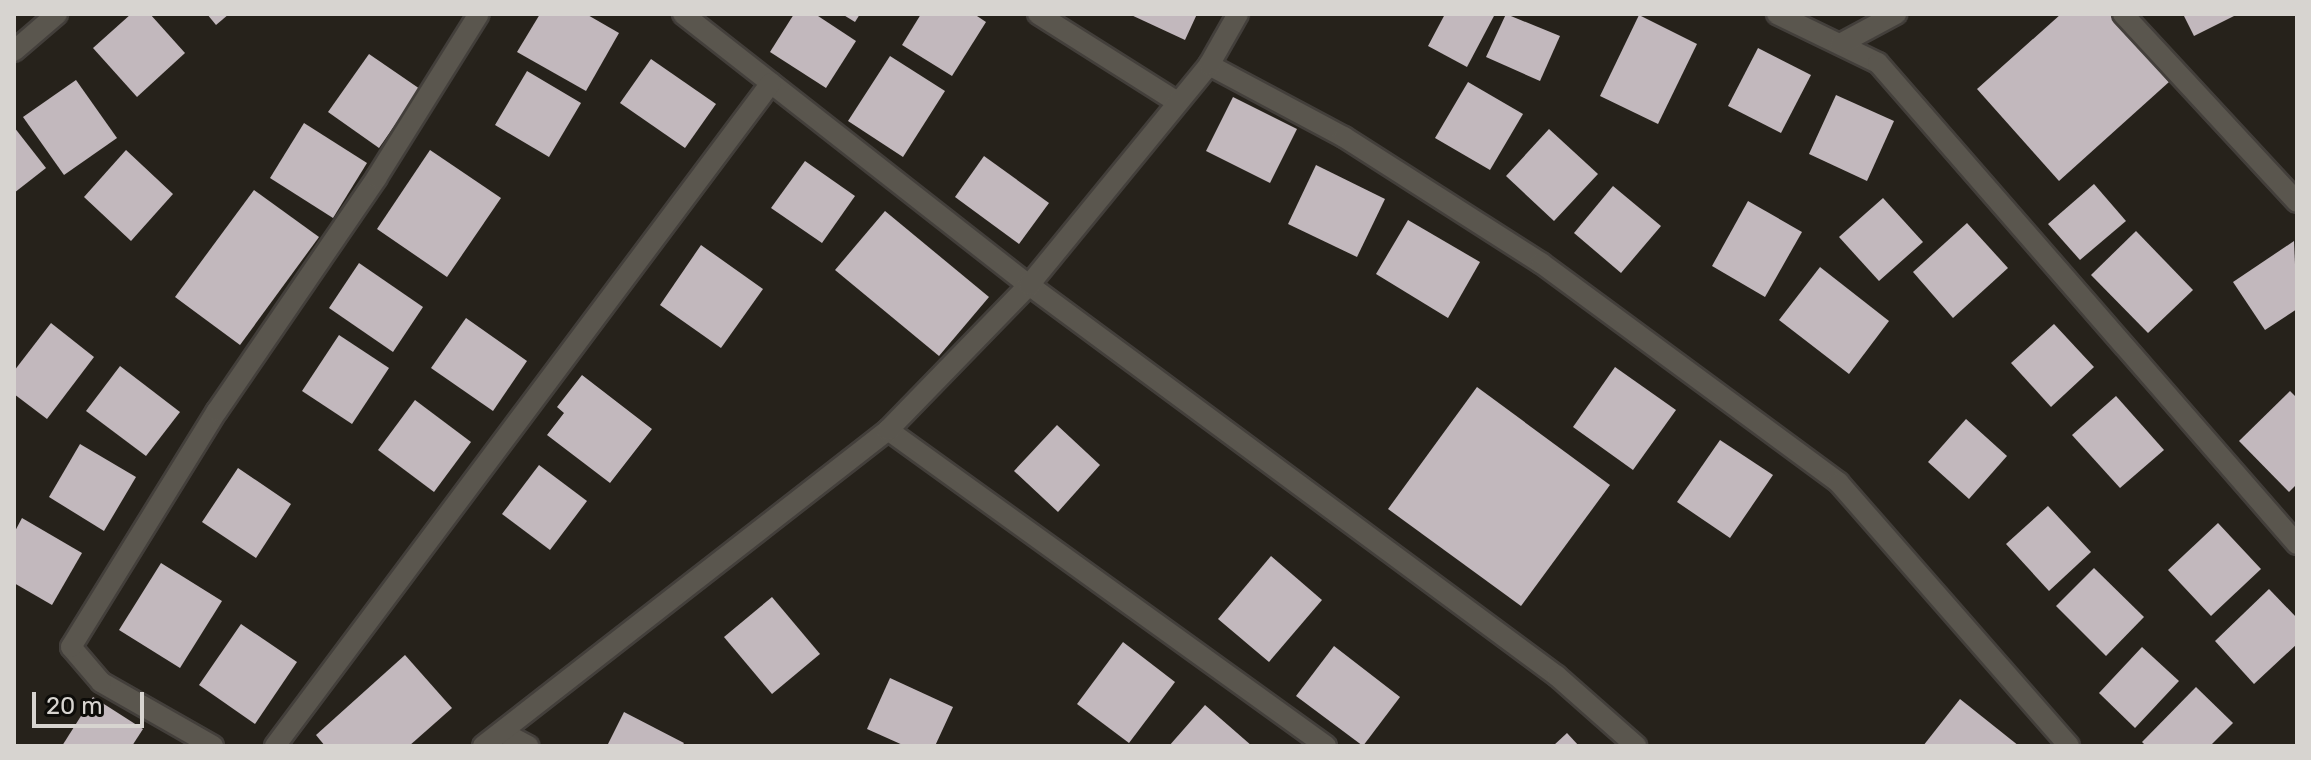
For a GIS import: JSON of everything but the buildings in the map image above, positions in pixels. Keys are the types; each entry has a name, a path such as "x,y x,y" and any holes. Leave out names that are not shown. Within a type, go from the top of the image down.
{"street":[{"path":"14,51 57,14"},
{"path":"213,746 101,682 71,647 217,411 377,177 479,14"},
{"path":"683,14 1029,285 1545,666 1636,746"},
{"path":"1038,14 1177,102"},
{"path":"483,746 888,430 1029,285 1209,65 1238,14"},
{"path":"1777,14 1878,63 2297,544"},
{"path":"1840,44 1896,14"},
{"path":"2123,14 2297,202"},
{"path":"1209,65 1344,137 1541,263 1839,483 2069,746"},
{"path":"275,746 771,83"},
{"path":"888,430 1326,746"},
{"path":"502,732 528,746"}]}
